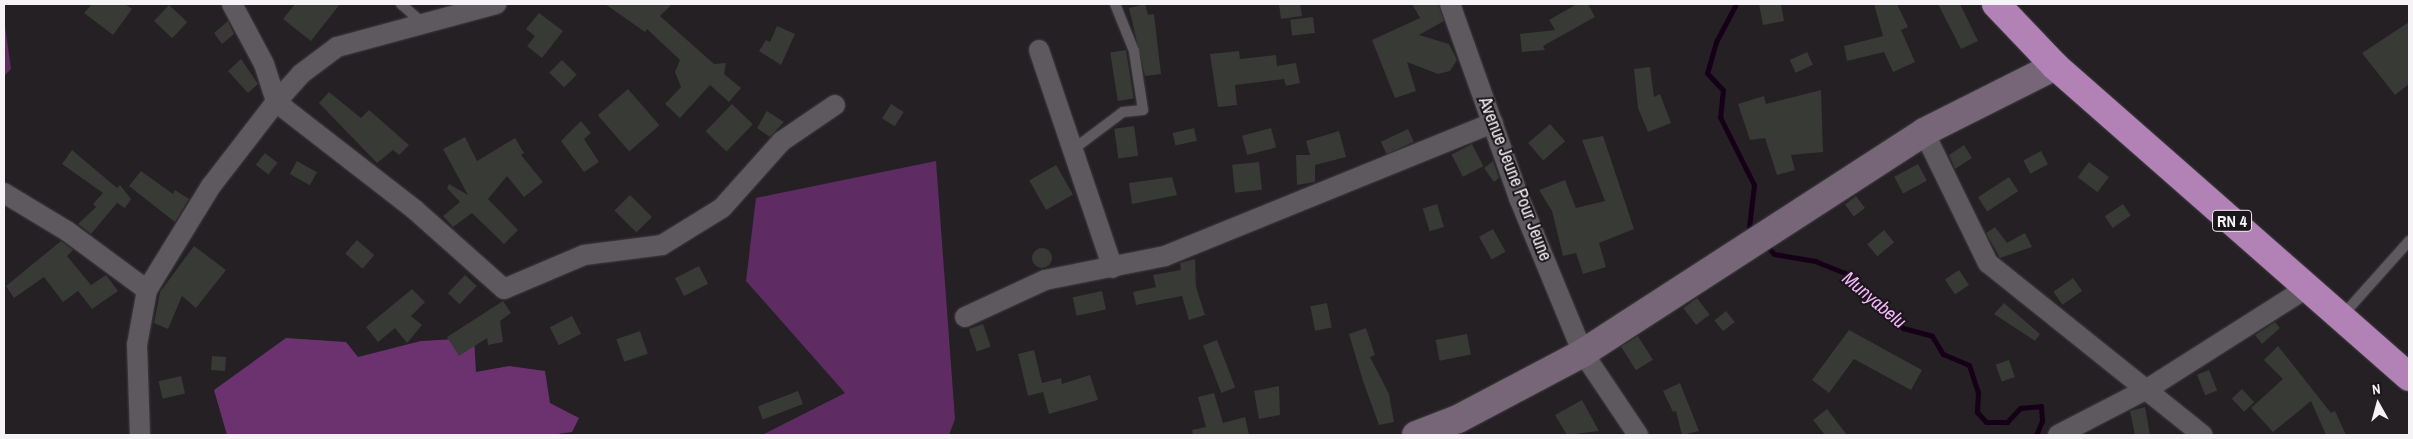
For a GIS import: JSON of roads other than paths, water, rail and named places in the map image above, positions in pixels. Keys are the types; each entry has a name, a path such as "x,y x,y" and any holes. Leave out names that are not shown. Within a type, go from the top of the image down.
{"highway":[{"name":"RN 4","path":"1996,4 2055,66 2409,377"}],"street":[{"path":"232,4 264,64 276,102 414,209 504,289 584,255 662,245 722,208 782,141 835,105"},
{"path":"140,435 137,345 147,290 211,186 276,102 301,74 337,47 378,32 425,24 496,4"},
{"name":"Avenue Jeune Pour Jeune","path":"1450,4 1493,123 1583,353 1638,435"},
{"path":"1039,50 1075,148 1080,182 1113,268"},
{"path":"1416,435 1461,427 1583,353 1762,240 1924,132 2055,66"},
{"path":"964,317 1045,280 1113,268 1165,256 1277,213 1493,123"},
{"path":"1924,132 1988,263 2149,388 2203,435"},
{"path":"4,193 67,232 147,290"},
{"path":"2058,435 2149,388 2308,287"}],"lane":[{"path":"401,4 425,24"},
{"path":"1075,148 1123,112 1143,110 1134,51 1116,4"},
{"path":"2342,317 2409,242"}],"waterway":[{"name":"Munyabelu","path":"1736,4 1716,42 1707,73 1723,90 1720,117 1754,185 1749,227 1754,233"},
{"name":"Munyabelu","path":"1765,244 1774,254 1815,261 1845,273 1903,328 1932,336 1943,354 1969,365 1978,392 1977,412 1986,422 2007,422 2020,408 2041,406 2042,421 2036,435"}]}
